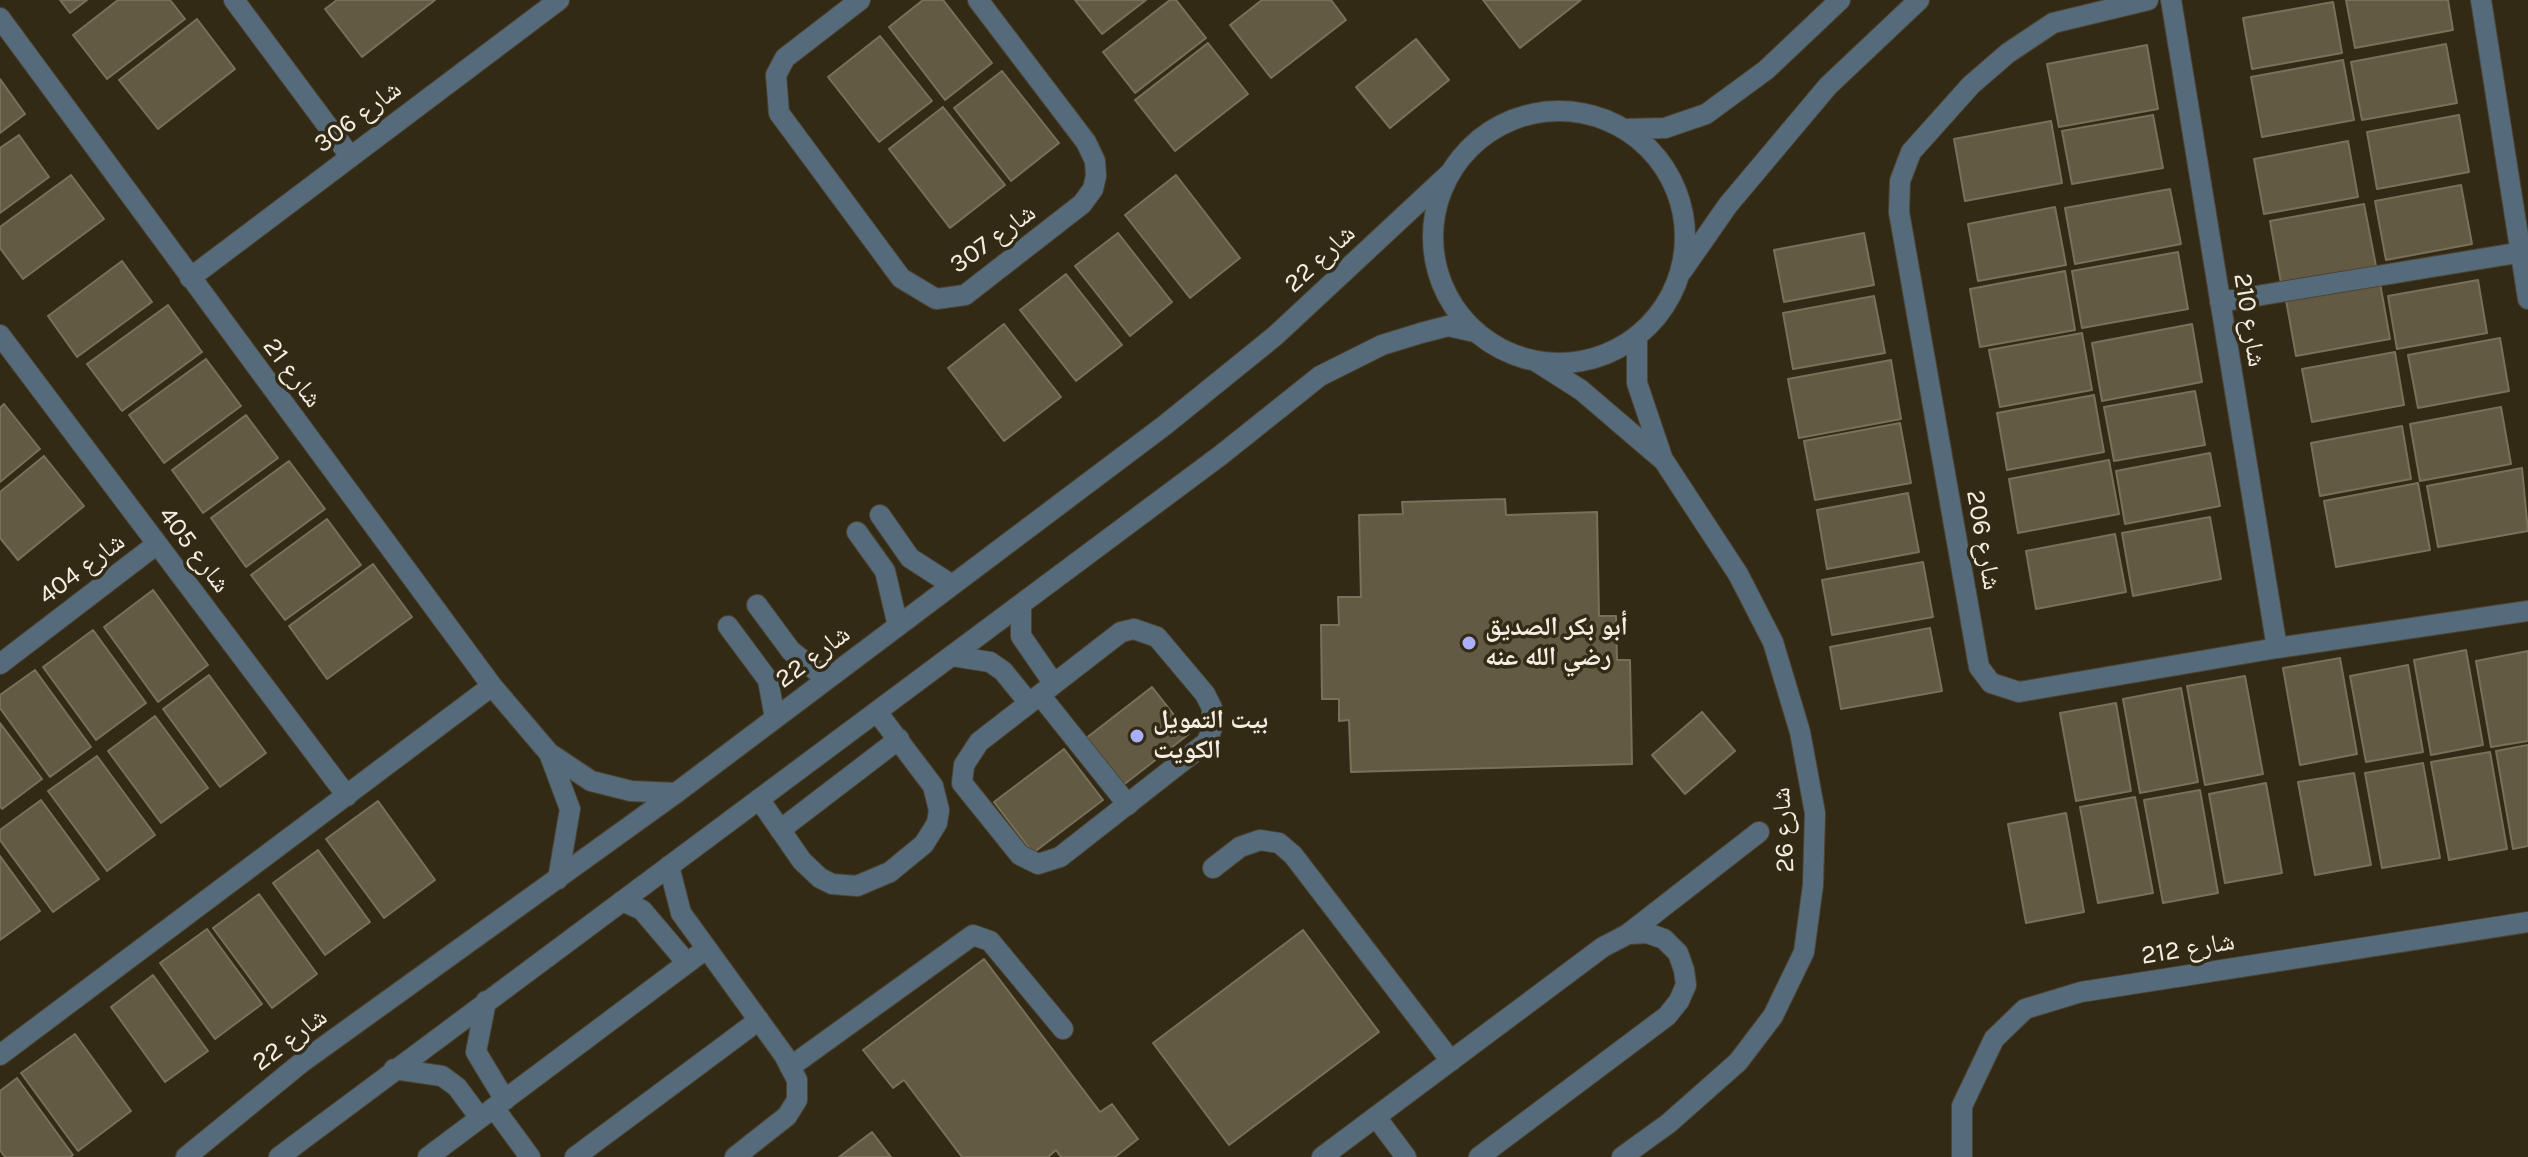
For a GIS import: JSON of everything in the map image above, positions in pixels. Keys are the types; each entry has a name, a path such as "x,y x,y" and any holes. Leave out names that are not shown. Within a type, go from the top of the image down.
{"street":[{"path":"234,0 350,156"},
{"name":"شارع 306","path":"190,278 559,0"},
{"name":"شارع 307","path":"860,0 785,58 776,75 779,113 901,278 936,299 965,295 1082,204 1093,189 1096,176 1095,161 1086,142 978,0"},
{"path":"1627,129 1665,128 1706,114 1766,70 1840,0"},
{"path":"1680,275 1686,233 1678,193 1658,157 1627,129 1590,114 1550,110 1510,120 1476,141 1450,173 1435,213 1434,257 1448,298 1475,332 1504,351 1537,362 1589,360 1637,337 1663,309 1680,275 1728,205 1828,86 1919,0"},
{"name":"شارع 206","path":"2148,0 2053,23 2008,53 1971,85 1911,152 1900,181 1899,212 1979,667 1991,683 2019,692 2277,648 2528,611"},
{"name":"شارع 210","path":"2171,0 2277,648"},
{"path":"2481,0 2524,252 2528,299"},
{"name":"شارع 21","path":"0,18 492,686 549,753 591,781 631,791 676,793"},
{"name":"شارع 22","path":"186,1157 301,1063 676,793 1165,425 1275,336 1450,173"},
{"path":"2220,302 2524,252"},
{"path":"279,1157 1221,455 1320,376 1382,345 1421,333 1448,326 1475,332"},
{"name":"شارع 405","path":"0,335 347,796"},
{"name":"شارع 26","path":"1622,1157 1669,1123 1738,1062 1773,1016 1804,952 1813,885 1815,813 1800,732 1773,642 1738,574 1664,461 1637,383 1637,337"},
{"name":"شارع 26","path":"1537,362 1581,390 1664,461"},
{"path":"880,515 910,558 952,585"},
{"path":"857,532 885,571 898,626"},
{"name":"شارع 404","path":"0,664 157,544"},
{"path":"757,605 791,651 827,679"},
{"path":"1021,605 1021,636 1041,694 1128,805"},
{"path":"728,626 768,680 775,718"},
{"path":"1134,629 1157,637 1205,694 1212,708 1212,728 1207,742 1128,805 1060,857 1038,864 1020,855 962,783 970,753 1121,632 1134,629"},
{"path":"952,656 990,662 1041,694"},
{"path":"0,1055 492,686"},
{"path":"759,799 810,871 832,884 857,886 890,872 924,844 937,823 939,810 933,786 877,712"},
{"path":"780,830 899,739"},
{"name":"شارع 21","path":"549,753 570,809 558,879"},
{"path":"1322,1157 1603,947 1628,934 1759,832"},
{"path":"1213,868 1240,847 1260,840 1279,843 1293,855 1451,1061"},
{"path":"669,866 681,913 759,1020 797,1080 797,1100 774,1128 735,1157"},
{"path":"622,901 642,910 687,963"},
{"name":"شارع 212","path":"1962,1157 1962,1106 1994,1039 2025,1009 2081,992 2528,922"},
{"path":"1479,1157 1667,1016 1679,1001 1686,985 1678,953 1664,939 1647,933 1628,934"},
{"path":"790,1067 973,935 990,941 1063,1029"},
{"path":"428,1157 706,949"},
{"path":"486,1001 476,1052 493,1108 530,1157"},
{"path":"575,1157 759,1020"},
{"path":"394,1069 442,1076 493,1108"},
{"path":"1376,1117 1406,1157"}],"building":[{"path":"60,0 87,0 70,13"},
{"path":"118,0 170,0 185,19 107,79 73,35"},
{"path":"337,0 435,0 362,57 325,9"},
{"path":"923,0 943,0 992,63 945,100 889,27"},
{"path":"1075,0 1146,0 1102,34"},
{"path":"1170,0 1176,0 1206,38 1135,93 1103,52"},
{"path":"1262,0 1331,0 1346,20 1271,78 1230,25"},
{"path":"1483,0 1581,0 1520,48"},
{"path":"2346,0 2448,0 2453,30 2355,48"},
{"path":"2333,2 2342,53 2252,69 2243,18"},
{"path":"197,19 235,69 158,129 119,80"},
{"path":"880,36 932,101 879,142 828,77"},
{"path":"1416,39 1449,80 1390,128 1356,87"},
{"path":"1208,43 1248,94 1175,151 1135,100"},
{"path":"2446,44 2457,103 2362,120 2351,62"},
{"path":"2147,45 2158,109 2059,127 2047,64"},
{"path":"2343,60 2354,120 2262,137 2251,77"},
{"path":"1002,71 1059,143 1011,181 954,108"},
{"path":"0,79 25,114 0,133"},
{"path":"943,107 1005,185 950,228 889,149"},
{"path":"2153,115 2163,168 2072,184 2062,131"},
{"path":"2459,115 2469,172 2377,189 2367,132"},
{"path":"2051,121 2062,183 1965,201 1954,139"},
{"path":"19,135 49,177 0,213 0,148"},
{"path":"2348,141 2358,197 2264,214 2254,159"},
{"path":"71,175 104,219 23,279 0,248 0,227"},
{"path":"1176,175 1240,258 1190,298 1125,215"},
{"path":"2461,185 2472,244 2386,260 2375,201"},
{"path":"2170,189 2181,244 2075,264 2065,208"},
{"path":"2364,204 2376,266 2281,283 2270,221"},
{"path":"2055,207 2066,265 1978,281 1968,224"},
{"path":"1118,233 1172,302 1130,336 1075,266"},
{"path":"1864,233 1874,285 1784,302 1774,250"},
{"path":"2178,252 2188,309 2082,328 2072,271"},
{"path":"122,261 152,302 77,357 48,316"},
{"path":"2065,271 2075,330 1980,347 1970,289"},
{"path":"1066,274 1122,345 1076,381 1020,310"},
{"path":"2478,280 2487,333 2397,349 2388,296"},
{"path":"2380,283 2390,339 2296,356 2286,300"},
{"path":"1874,296 1885,353 1793,369 1783,313"},
{"path":"168,305 202,352 122,411 87,364"},
{"path":"1004,324 1061,397 1004,441 948,368"},
{"path":"2192,324 2202,382 2102,401 2092,343"},
{"path":"2082,333 2092,390 2000,407 1989,350"},
{"path":"2500,338 2509,391 2418,408 2408,355"},
{"path":"2395,352 2404,405 2312,422 2302,369"},
{"path":"206,359 241,406 164,463 129,415"},
{"path":"1891,360 1901,419 1799,438 1788,379"},
{"path":"2195,391 2205,445 2114,461 2104,407"},
{"path":"2094,395 2104,452 2007,470 1997,413"},
{"path":"4,404 40,449 0,482 0,408"},
{"path":"2501,407 2511,464 2420,481 2410,424"},
{"path":"246,415 278,458 203,513 172,470"},
{"path":"1900,423 1911,483 1815,500 1804,441"},
{"path":"2402,426 2411,479 2320,496 2311,443"},
{"path":"2210,453 2220,506 2125,524 2116,471"},
{"path":"44,456 84,506 18,560 0,538 0,492"},
{"path":"2109,460 2119,514 2018,533 2009,479"},
{"path":"289,461 325,509 246,567 211,518"},
{"path":"2522,468 2528,531 2438,547 2427,486"},
{"path":"2418,483 2430,550 2336,567 2324,501"},
{"path":"1908,493 1919,552 1827,569 1817,510"},
{"name":"أبو بكر الصديق رضي الله عنه","path":"1505,499 1506,515 1597,512 1599,616 1616,616 1617,660 1630,660 1632,764 1351,772 1349,720 1339,721 1339,699 1322,699 1321,625 1339,625 1338,597 1361,597 1359,515 1403,514 1402,502"},
{"path":"2210,517 2221,579 2133,596 2122,533"},
{"path":"327,519 361,565 285,620 251,575"},
{"path":"2115,534 2126,592 2036,609 2026,551"},
{"path":"1923,562 1933,617 1832,635 1822,580"},
{"path":"373,564 412,617 327,679 289,626"},
{"path":"153,590 208,665 158,702 104,627"},
{"path":"1930,628 1942,691 1841,709 1830,647"},
{"path":"93,630 146,703 96,740 43,667"},
{"path":"2466,650 2483,745 2431,755 2414,660"},
{"path":"2528,651 2528,741 2491,747 2476,661"},
{"path":"2340,658 2357,754 2300,765 2283,668"},
{"path":"2408,665 2423,752 2366,762 2350,676"},
{"path":"35,670 91,747 50,777 0,708 0,695"},
{"path":"209,675 266,753 220,787 163,709"},
{"path":"2245,676 2263,774 2205,785 2187,686"},
{"name":"بيت التمويل الكويت","path":"1152,687 1189,734 1122,786 1085,739"},
{"path":"2181,688 2198,782 2140,793 2123,699"},
{"path":"2116,703 2131,791 2076,801 2060,713"},
{"path":"1702,712 1735,751 1685,794 1652,755"},
{"path":"155,716 208,788 161,823 108,751"},
{"path":"0,723 42,779 2,809 0,806"},
{"path":"2528,745 2528,846 2513,849 2496,751"},
{"path":"1064,749 1103,800 1033,853 994,802"},
{"path":"2490,752 2507,849 2449,860 2431,762"},
{"path":"97,756 155,835 107,871 48,791"},
{"path":"2423,763 2440,858 2382,868 2365,773"},
{"path":"2354,773 2371,865 2315,875 2298,782"},
{"path":"2266,783 2282,873 2225,883 2209,794"},
{"path":"2200,790 2218,893 2163,903 2144,800"},
{"path":"2135,797 2153,893 2098,903 2080,807"},
{"path":"41,800 99,879 53,912 0,840 0,830"},
{"path":"378,801 435,880 384,918 326,839"},
{"path":"2066,813 2084,912 2026,923 2008,824"},
{"path":"318,850 370,922 325,955 273,883"},
{"path":"0,856 40,911 0,940"},
{"path":"259,894 317,974 272,1008 213,928"},
{"path":"207,929 262,1004 215,1039 160,963"},
{"path":"1303,930 1379,1032 1229,1145 1153,1043"},
{"path":"984,959 1100,1112 1112,1104 1138,1139 1115,1157 1061,1157 1056,1150 1048,1157 962,1157 904,1080 893,1088 863,1050"},
{"path":"153,975 208,1051 165,1082 111,1007"},
{"path":"75,1034 131,1111 78,1151 21,1073"},
{"path":"17,1078 73,1155 5,1157 0,1150 0,1091"},
{"path":"872,1132 891,1157 839,1157"}],"place":[{"name":"أبو بكر الصديق رضي الله عنه","path":"1469,643"},
{"name":"بيت التمويل الكويت","path":"1137,736"}]}
